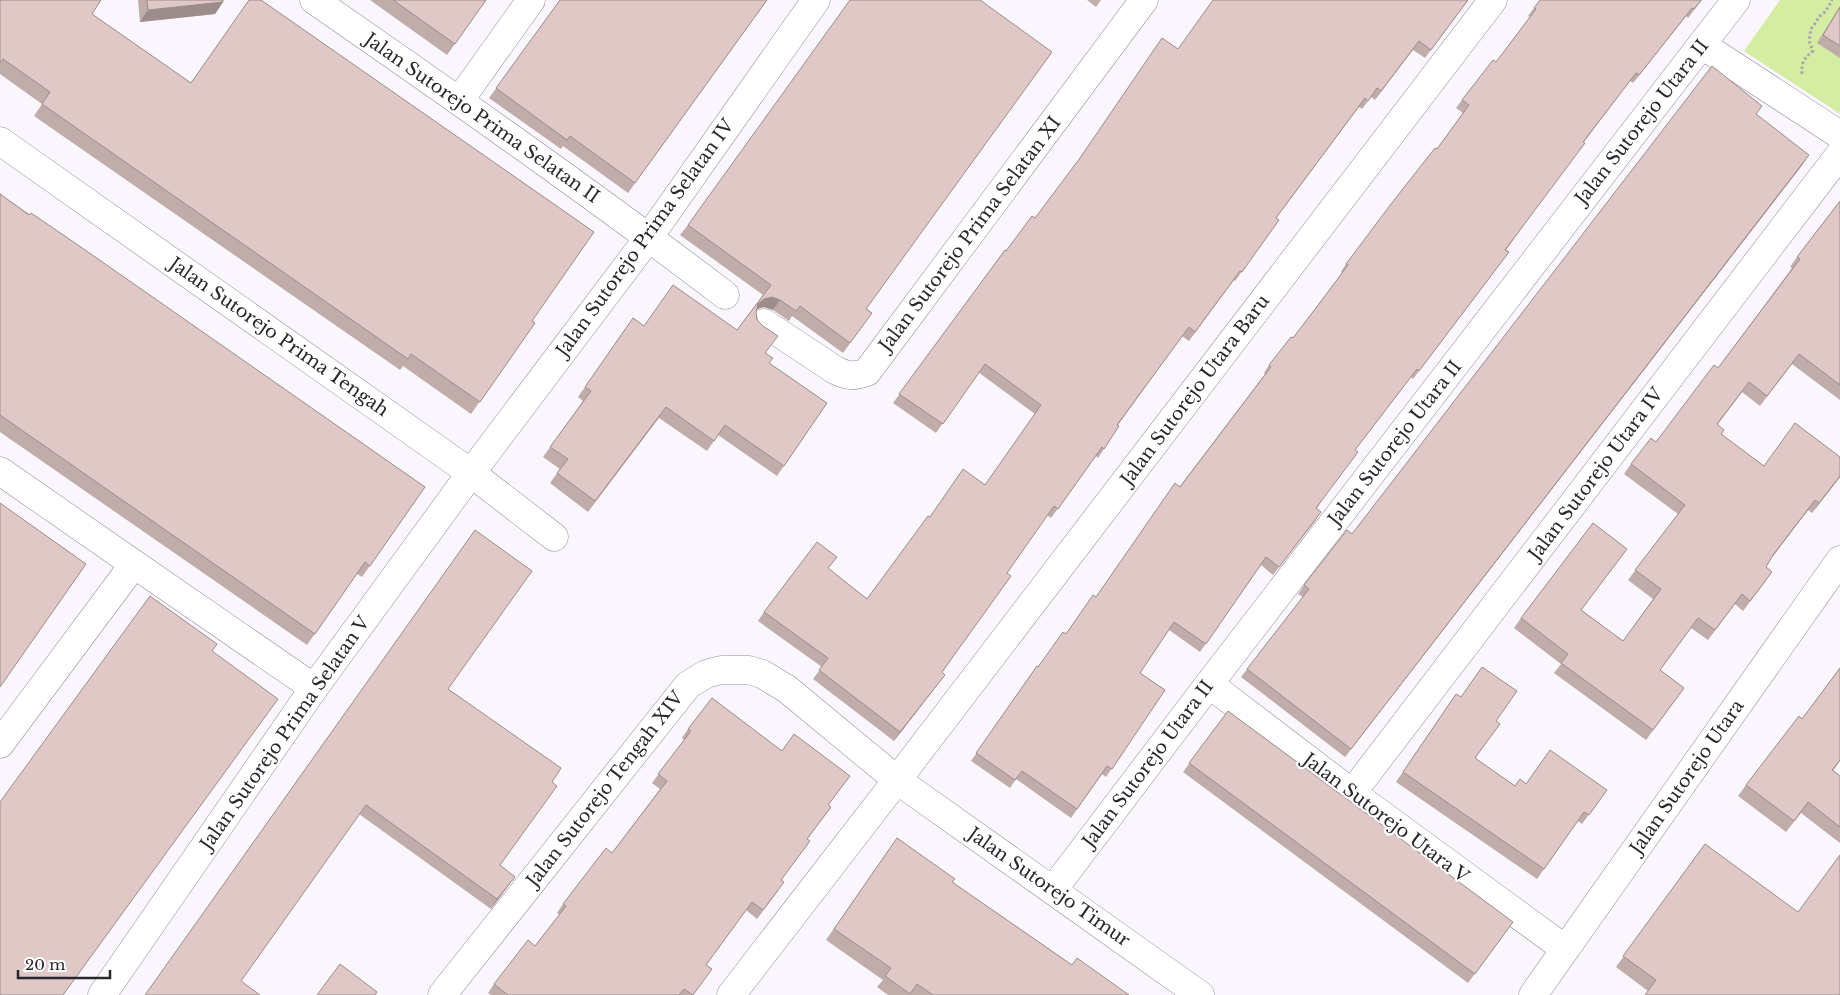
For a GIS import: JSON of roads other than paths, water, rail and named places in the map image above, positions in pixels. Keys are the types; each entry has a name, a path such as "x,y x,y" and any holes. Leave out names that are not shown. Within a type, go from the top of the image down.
{"street":[{"name":"Jalan Sutorejo Prima Selatan II","path":"314,0 649,237"},
{"path":"459,101 531,0"},
{"name":"Jalan Sutorejo Prima Selatan IV","path":"471,473 649,237 816,0"},
{"name":"Jalan Sutorejo Prima Selatan XI","path":"764,323 835,370 848,376 857,376 867,372 1144,0"},
{"name":"Jalan Sutorejo Utara Baru","path":"740,992 898,780 1493,0"},
{"name":"Jalan Sutorejo Utara II","path":"1054,887 1736,0"},
{"path":"1702,45 1840,135"},
{"name":"Jalan Sutorejo Prima Tengah","path":"0,141 471,473 554,537"},
{"name":"Jalan Sutorejo Utara IV","path":"1352,793 1840,154"},
{"path":"649,237 725,295"},
{"path":"0,471 314,688"},
{"name":"Jalan Sutorejo Prima Selatan V","path":"102,995 314,688 471,473"},
{"name":"Jalan Sutorejo Utara","path":"1533,995 1840,560"},
{"path":"0,744 134,564"},
{"name":"Jalan Sutorejo Tengah XIV","path":"442,995 688,685 706,674 732,668 762,674 787,689 898,780"},
{"name":"Jalan Sutorejo Utara V","path":"1209,684 1352,793 1566,949"},
{"name":"Jalan Sutorejo Timur","path":"898,780 1200,995"}]}
